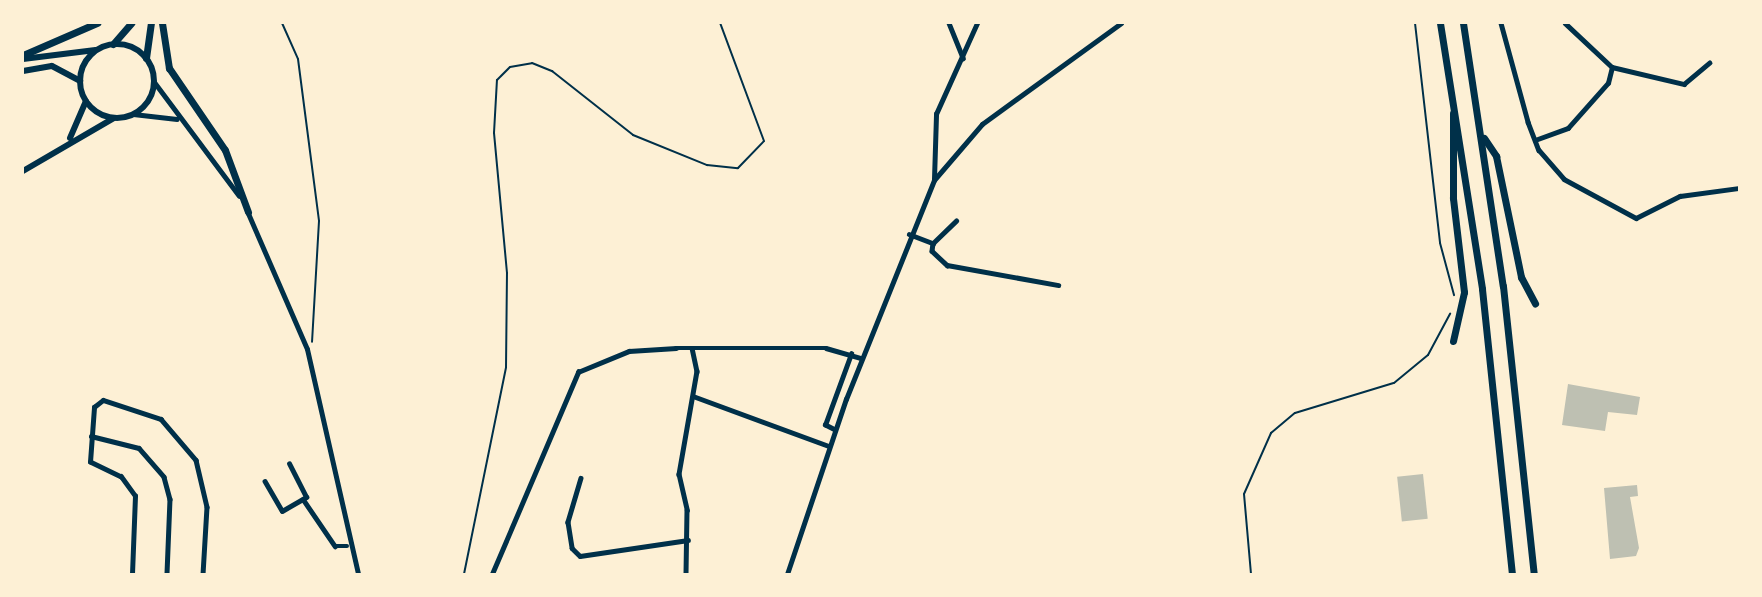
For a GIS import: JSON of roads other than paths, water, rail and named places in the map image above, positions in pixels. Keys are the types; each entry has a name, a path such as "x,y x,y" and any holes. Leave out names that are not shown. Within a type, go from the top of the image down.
{"highway":[{"path":"23,57 97,23"},
{"path":"113,44 131,23"},
{"path":"146,58 151,23"},
{"path":"162,23 169,68 225,150 248,212"},
{"path":"1440,23 1483,303 1512,574"},
{"path":"1463,23 1481,134 1534,574"},
{"path":"1452,341 1464,292 1450,132 1454,108"},
{"path":"1481,134 1496,156 1514,253 1535,303"}],"main road":[{"path":"23,57 97,50 113,44 146,58 154,82 148,101 133,114 114,118 69,139 23,171"},
{"path":"80,81 97,50"},
{"path":"23,71 52,66 80,81 86,101 69,139"},
{"path":"86,101 114,118"}],"street":[{"path":"949,23 963,58"},
{"path":"934,180 936,114 977,23"},
{"path":"787,574 829,446 909,234 934,180 982,124 1121,23"},
{"path":"1501,23 1506,57 1535,139 1564,179 1622,215 1636,218 1681,196 1739,188"},
{"path":"1566,23 1612,67 1685,84 1709,63"},
{"path":"1535,139 1568,128 1608,83 1612,67"},
{"path":"154,82 177,119 216,158 248,212 267,253 306,349 347,546 358,574"},
{"path":"133,114 177,119"},
{"path":"956,221 933,243 932,251 947,265 1058,285"},
{"path":"909,234 933,243"},
{"path":"686,574 688,540 678,474 697,371 692,348"},
{"path":"492,574 578,372 629,351 826,348 862,358"},
{"path":"835,430 825,425 851,354"},
{"path":"693,396 829,446"},
{"path":"132,574 135,496 121,477 93,466 94,407 103,400 144,408 186,443 206,493 204,574"},
{"path":"92,436 139,448 164,477 170,499 167,574"},
{"path":"289,464 303,499 335,546 347,546"},
{"path":"581,478 568,522 572,548 580,556 688,540"},
{"path":"265,481 282,511 303,499"}]}
